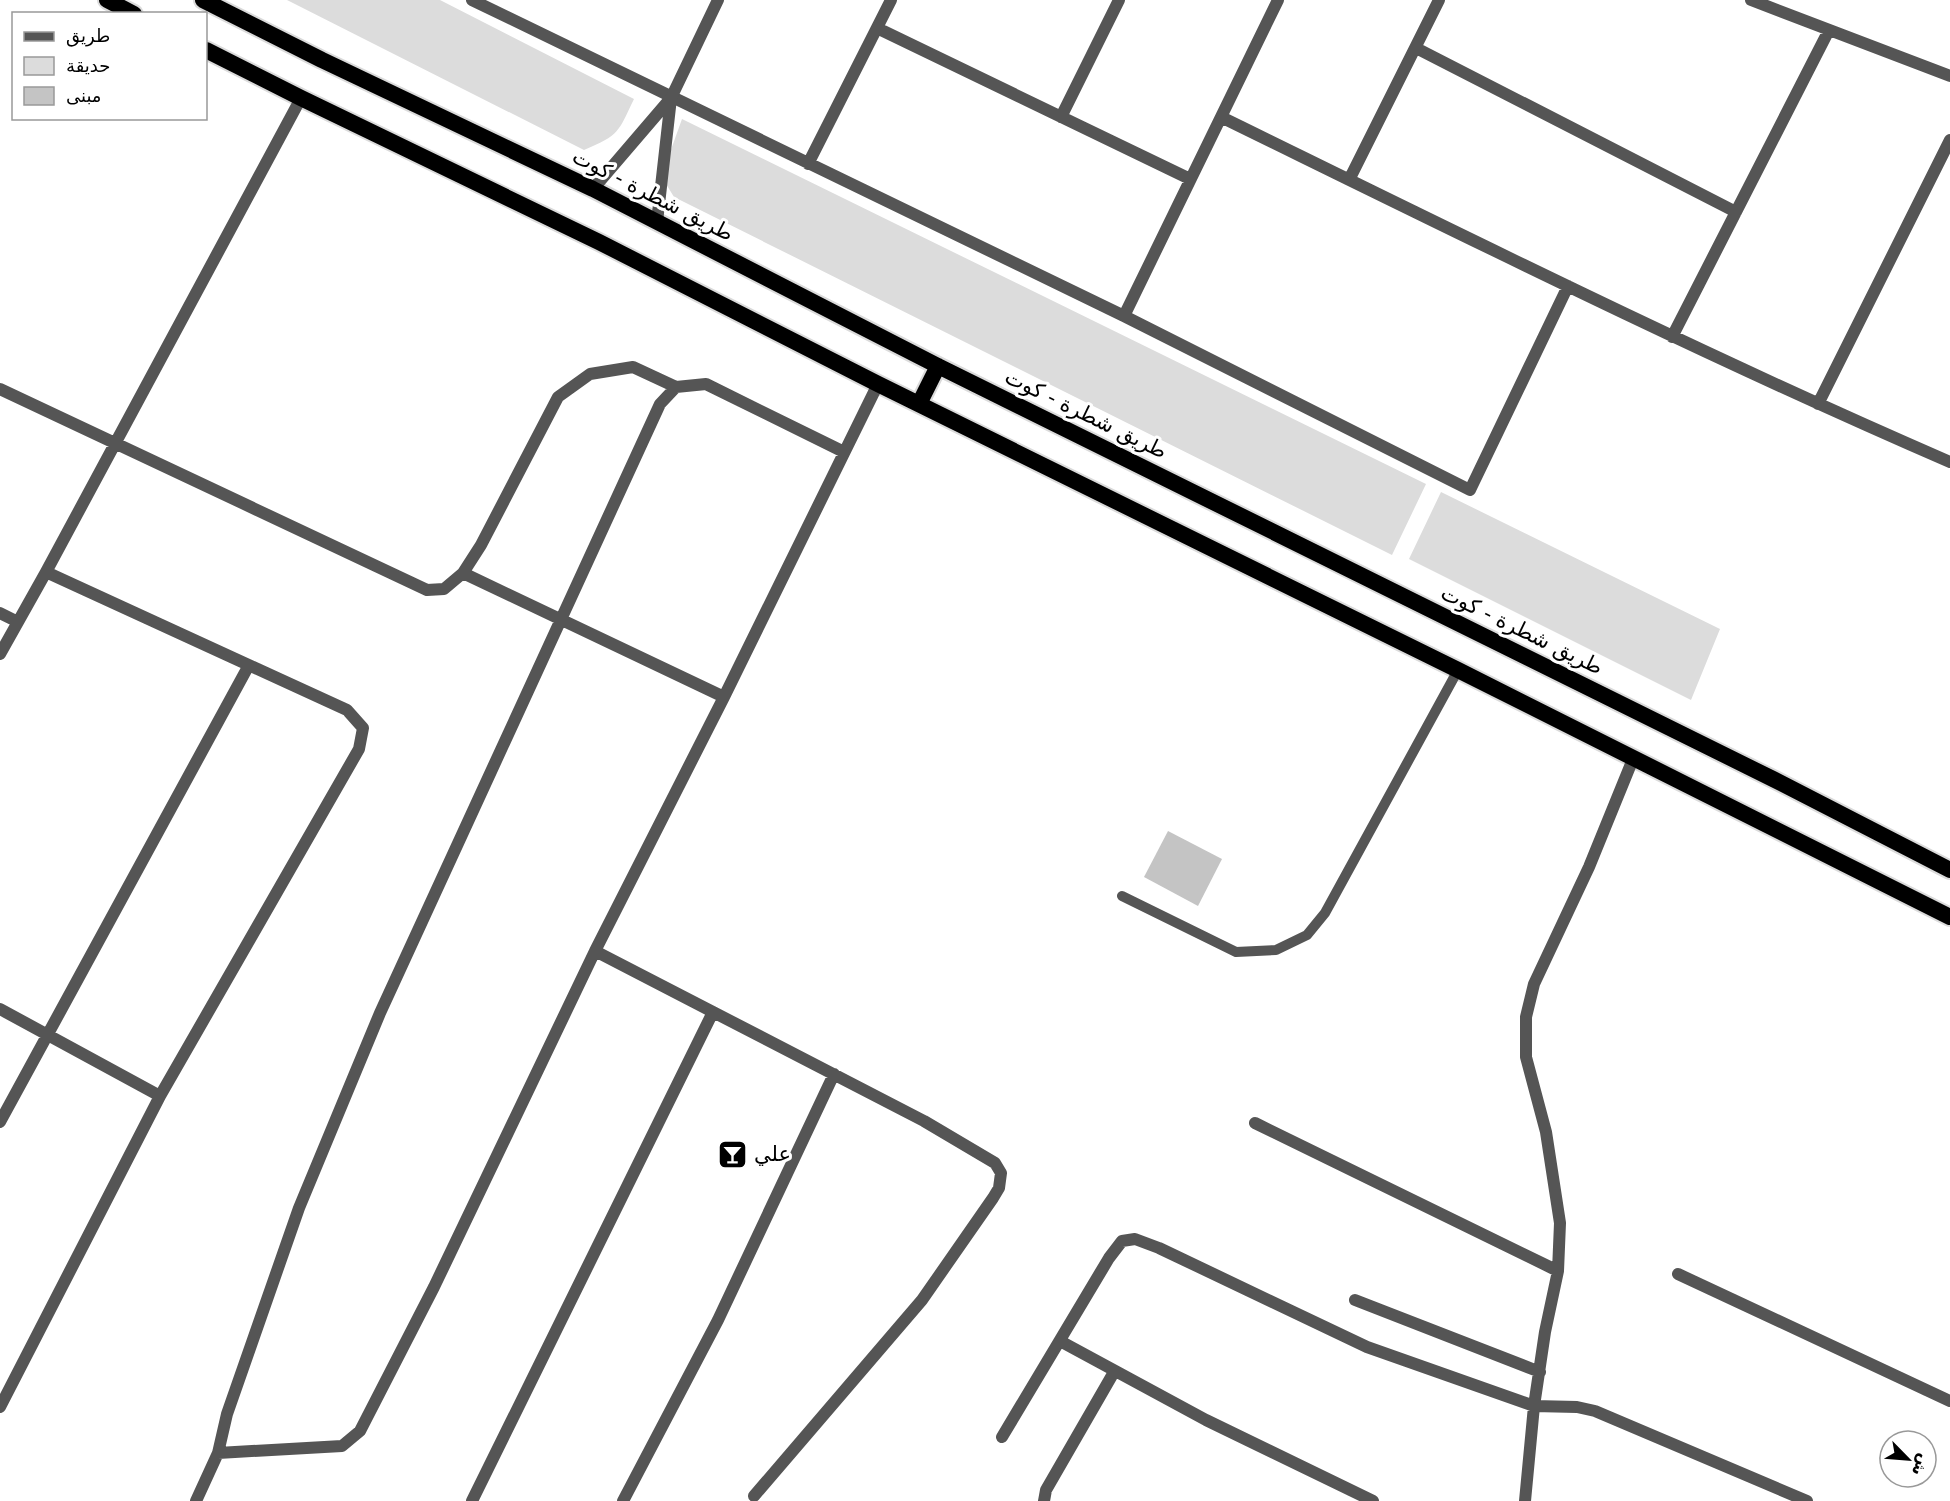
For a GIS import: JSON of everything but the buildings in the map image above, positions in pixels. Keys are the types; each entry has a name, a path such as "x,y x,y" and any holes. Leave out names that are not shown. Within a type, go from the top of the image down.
{"highway":[{"path":"107,0 130,12"},
{"name":"طريق شطرة - كوت","path":"202,0 593,189 938,366 1762,773 1950,870"},
{"path":"207,51 599,242 878,384 1458,670 1950,917"},
{"path":"919,404 938,366"}],"street":[{"path":"472,0 1124,316 1470,490 1568,286"},
{"path":"593,189 671,98 718,0"},
{"path":"808,164 891,0"},
{"path":"1061,117 1119,0"},
{"path":"1124,316 1278,0"},
{"path":"1349,180 1438,0"},
{"path":"1751,0 1950,76"},
{"path":"877,28 1190,179"},
{"path":"1672,337 1829,30"},
{"path":"1416,48 1736,212"},
{"path":"0,654 301,98"},
{"path":"657,222 671,98"},
{"path":"1221,117 1672,337 1818,405 1950,462"},
{"path":"1818,405 1950,140"},
{"path":"0,389 427,590 444,589 463,573 481,545 558,397 590,374 633,367 676,387 706,384 844,452"},
{"path":"218,1453 342,1446 360,1431 434,1287 596,951 878,384"},
{"path":"196,1501 218,1453 227,1414 299,1208 380,1013 660,404 676,387"},
{"path":"0,1407 160,1096 359,748 363,728 346,710 46,572"},
{"path":"463,573 724,697"},
{"path":"0,613 18,622"},
{"path":"0,1122 249,665"},
{"path":"1525,1501 1534,1406 1558,1271 1560,1223 1546,1132 1526,1057 1526,1017 1534,984 1589,867 1634,759"},
{"path":"596,951 924,1121 995,1163 1001,1173 1001,1180 993,1198 922,1300 754,1496"},
{"path":"0,1009 160,1096"},
{"path":"471,1501 713,1012"},
{"path":"623,1501 718,1320 834,1074"},
{"path":"1254,1123 1558,1271"},
{"path":"1002,1437 1110,1258 1122,1241 1135,1239 1159,1248 1367,1347 1534,1406 1577,1407 1595,1411 1808,1501"},
{"path":"1678,1274 1950,1401"},
{"path":"1355,1300 1540,1372"},
{"path":"1060,1341 1206,1420 1373,1501"},
{"path":"1044,1501 1046,1490 1114,1372"}],"lane":[{"path":"1122,896 1236,952 1276,950 1307,935 1325,913 1458,670"}],"green space":[{"path":"287,0 440,0 634,99 617,131 605,140 584,150"},
{"path":"682,119 1426,484 1392,555 674,197 666,184 668,158"},
{"path":"1441,492 1720,629 1691,700 1409,559"}],"place":[{"name":"علي","path":"733,1154"}]}
